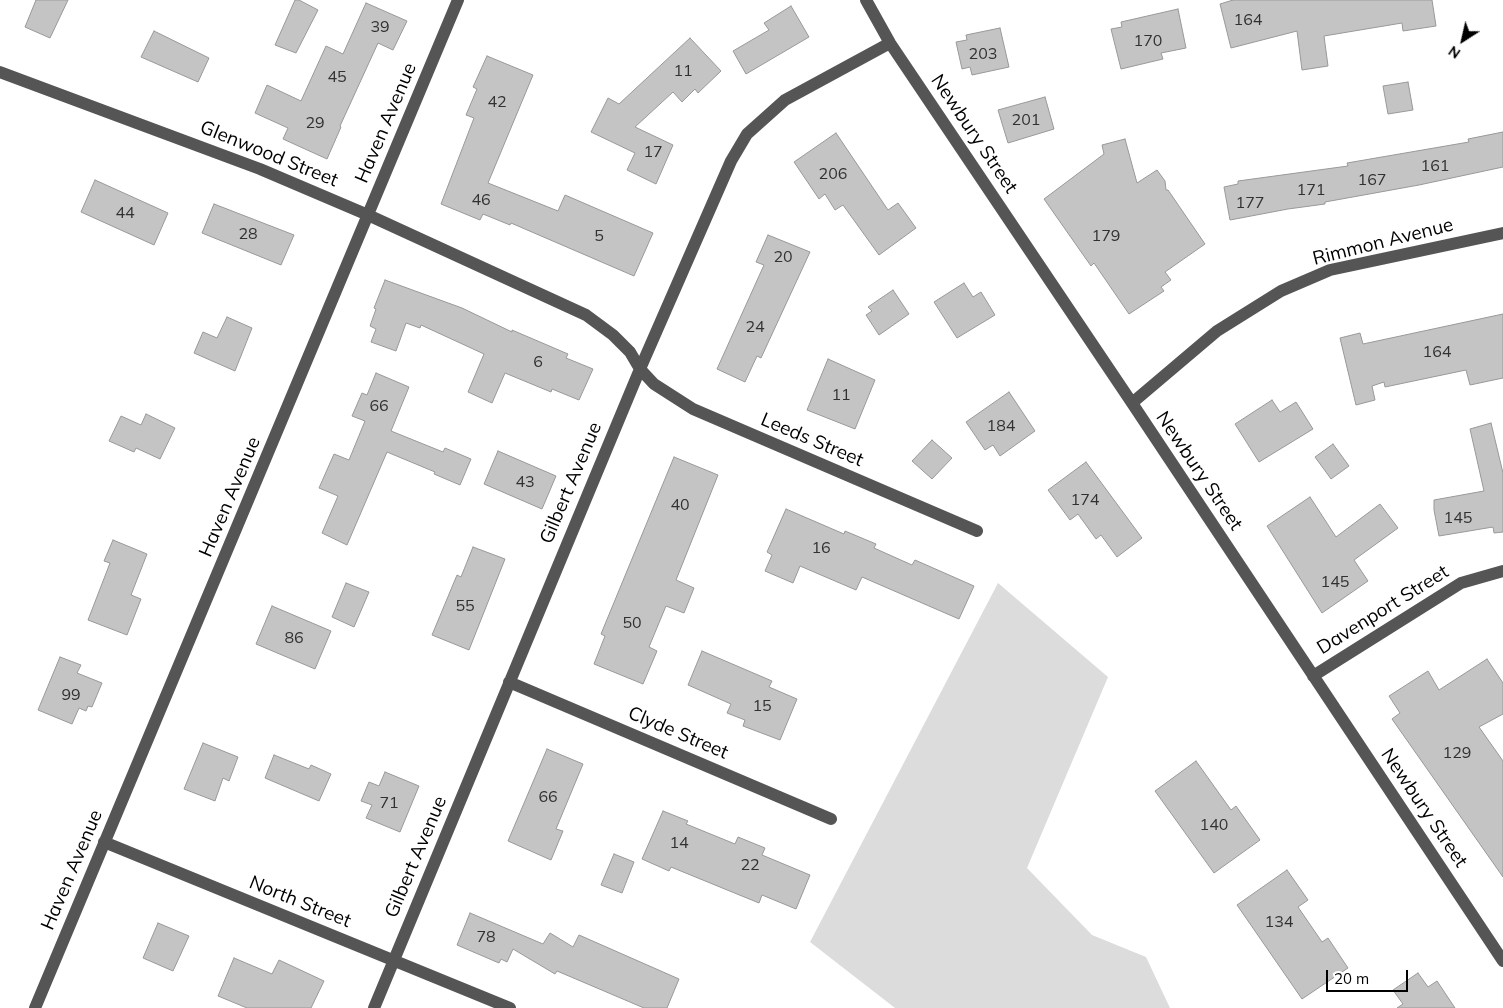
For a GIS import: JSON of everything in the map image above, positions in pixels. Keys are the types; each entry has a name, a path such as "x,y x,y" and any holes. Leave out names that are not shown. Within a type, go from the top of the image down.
{"street":[{"name":"Haven Avenue","path":"35,1008 458,0"},
{"name":"Newbury Street","path":"866,0 890,43 1501,955"},
{"name":"Gilbert Avenue","path":"374,1008 640,369 731,161 747,134 785,100 890,43"},
{"name":"Glenwood Street","path":"0,72 260,169 368,214 586,315 613,335 630,352 640,369"},
{"name":"Rimmon Avenue","path":"1132,403 1216,331 1281,292 1330,270 1503,233"},
{"name":"Leeds Street","path":"640,369 654,384 693,409 977,531"},
{"name":"Davenport Street","path":"1314,676 1461,583 1503,571"},
{"name":"Clyde Street","path":"509,682 832,819"},
{"name":"North Street","path":"104,842 510,1008"}],"shaded area":[{"path":"998,583 1108,677 1027,868 1092,935 1146,957 1170,1008 895,1008 810,942"}],"building":[{"path":"36,0 68,0 50,38 25,27"},
{"path":"295,0 299,0 318,10 296,53 275,45"},
{"path":"1233,0 1432,0 1436,26 1403,31 1402,23 1324,36 1328,66 1302,70 1297,31 1231,48 1220,4"},
{"path":"366,3 407,21 393,50 378,43 327,159 283,139 288,128 255,113 267,85 301,101 326,46 343,54"},
{"path":"791,6 809,37 746,74 733,51 769,30 764,23"},
{"path":"1178,9 1186,48 1161,53 1163,59 1121,69 1111,29 1122,27 1121,22"},
{"path":"1000,28 1009,67 972,75 970,67 962,69 956,42 967,40 966,35"},
{"path":"154,31 209,58 198,82 141,57"},
{"path":"690,38 721,71 698,93 695,89 682,102 673,92 635,127 673,145 656,184 627,170 635,153 591,132 608,98 619,104"},
{"path":"487,56 533,75 488,183 558,211 565,195 653,233 634,276 511,223 510,225 483,214 480,220 441,204 474,118 466,115 477,89 473,87"},
{"path":"1408,82 1413,110 1388,114 1383,86"},
{"path":"1045,97 1054,129 1008,143 998,110"},
{"path":"1503,132 1503,167 1325,202 1325,204 1230,220 1224,187 1238,184 1238,181 1348,166 1347,163 1469,142 1468,139"},
{"path":"836,133 888,210 898,203 916,228 879,255 843,205 835,210 825,194 819,199 794,162"},
{"path":"1125,139 1137,183 1157,170 1165,181 1166,190 1168,190 1205,244 1165,272 1171,280 1161,287 1164,291 1129,314 1094,263 1091,266 1044,199 1104,154 1102,145"},
{"path":"95,180 168,213 154,245 81,212"},
{"path":"214,204 294,235 281,265 202,233"},
{"path":"768,235 810,252 761,358 757,356 745,382 717,369 764,265 756,262"},
{"path":"385,280 462,308 512,332 512,330 568,354 566,358 593,369 579,400 552,389 551,392 505,373 492,403 468,392 484,354 421,325 420,328 406,323 396,351 371,342 376,329 370,326 376,309 374,308"},
{"path":"964,283 973,297 981,292 995,315 957,338 934,302"},
{"path":"893,290 909,314 879,335 866,315 872,311 868,307"},
{"path":"1503,314 1503,378 1470,385 1466,370 1385,387 1384,382 1372,386 1375,400 1356,405 1340,338 1360,333 1363,344"},
{"path":"227,317 252,328 235,371 194,353 203,332 217,338"},
{"path":"828,359 875,380 855,429 807,410"},
{"path":"376,373 409,387 391,431 443,452 445,448 471,459 460,485 434,474 435,472 387,452 347,545 322,533 338,496 319,488 334,454 349,460 365,421 352,416 362,393 367,395"},
{"path":"1009,392 1035,431 1000,456 993,445 985,450 966,422"},
{"path":"1272,400 1280,412 1296,402 1313,429 1259,462 1235,424"},
{"path":"146,414 175,428 160,459 136,448 134,452 109,441 121,416 141,425"},
{"path":"1491,423 1503,473 1503,532 1494,533 1493,527 1439,536 1434,500 1484,491 1470,429"},
{"path":"932,440 952,458 932,479 912,461"},
{"path":"1333,444 1349,466 1331,479 1315,457"},
{"path":"498,451 556,476 542,509 484,484"},
{"path":"674,457 718,475 676,580 694,588 684,613 666,606 649,647 657,651 643,684 594,664 605,636 601,634"},
{"path":"1086,462 1142,538 1117,557 1101,535 1096,539 1078,514 1070,520 1048,490"},
{"path":"1310,497 1336,537 1380,504 1398,528 1354,560 1368,581 1322,613 1267,526"},
{"path":"786,509 844,534 845,531 876,544 874,548 912,565 915,560 974,586 959,619 862,577 856,590 800,566 793,583 765,571 772,555 767,552"},
{"path":"113,540 147,554 131,595 141,599 127,635 88,620 110,563 104,561"},
{"path":"473,547 505,559 469,650 432,635 457,575 461,577"},
{"path":"346,583 369,592 354,627 332,617"},
{"path":"272,606 331,631 315,669 256,644"},
{"path":"702,651 772,681 769,687 797,699 780,740 743,726 745,720 727,713 731,704 688,685"},
{"path":"60,657 81,665 77,673 102,683 92,707 88,706 86,711 79,708 72,724 38,710"},
{"path":"1487,659 1503,683 1503,714 1479,727 1503,761 1503,877 1392,719 1400,713 1389,696 1428,671 1439,690"},
{"path":"203,743 238,757 229,781 223,778 215,801 184,789"},
{"path":"547,749 583,764 556,829 563,831 551,860 508,841"},
{"path":"274,755 309,769 311,765 331,774 319,801 265,778"},
{"path":"1196,761 1231,810 1236,806 1260,840 1214,873 1155,791"},
{"path":"385,772 419,786 400,832 366,818 372,805 361,801 369,782 379,786"},
{"path":"663,811 688,821 686,824 735,844 738,837 765,848 762,855 810,875 796,909 762,895 759,903 671,867 669,871 642,859"},
{"path":"614,854 634,862 622,893 601,885"},
{"path":"1287,870 1308,900 1298,907 1322,942 1328,938 1348,968 1302,999 1237,905"},
{"path":"470,913 543,944 550,933 573,947 579,935 679,979 667,1008 644,1008 557,971 555,974 513,949 507,962 501,959 499,963 457,945"},
{"path":"158,923 189,936 173,971 143,958"},
{"path":"234,958 272,974 279,960 324,981 311,1008 247,1008 218,996"},
{"path":"1418,973 1428,987 1437,981 1455,1008 1397,1008 1403,1004 1393,990"}]}
